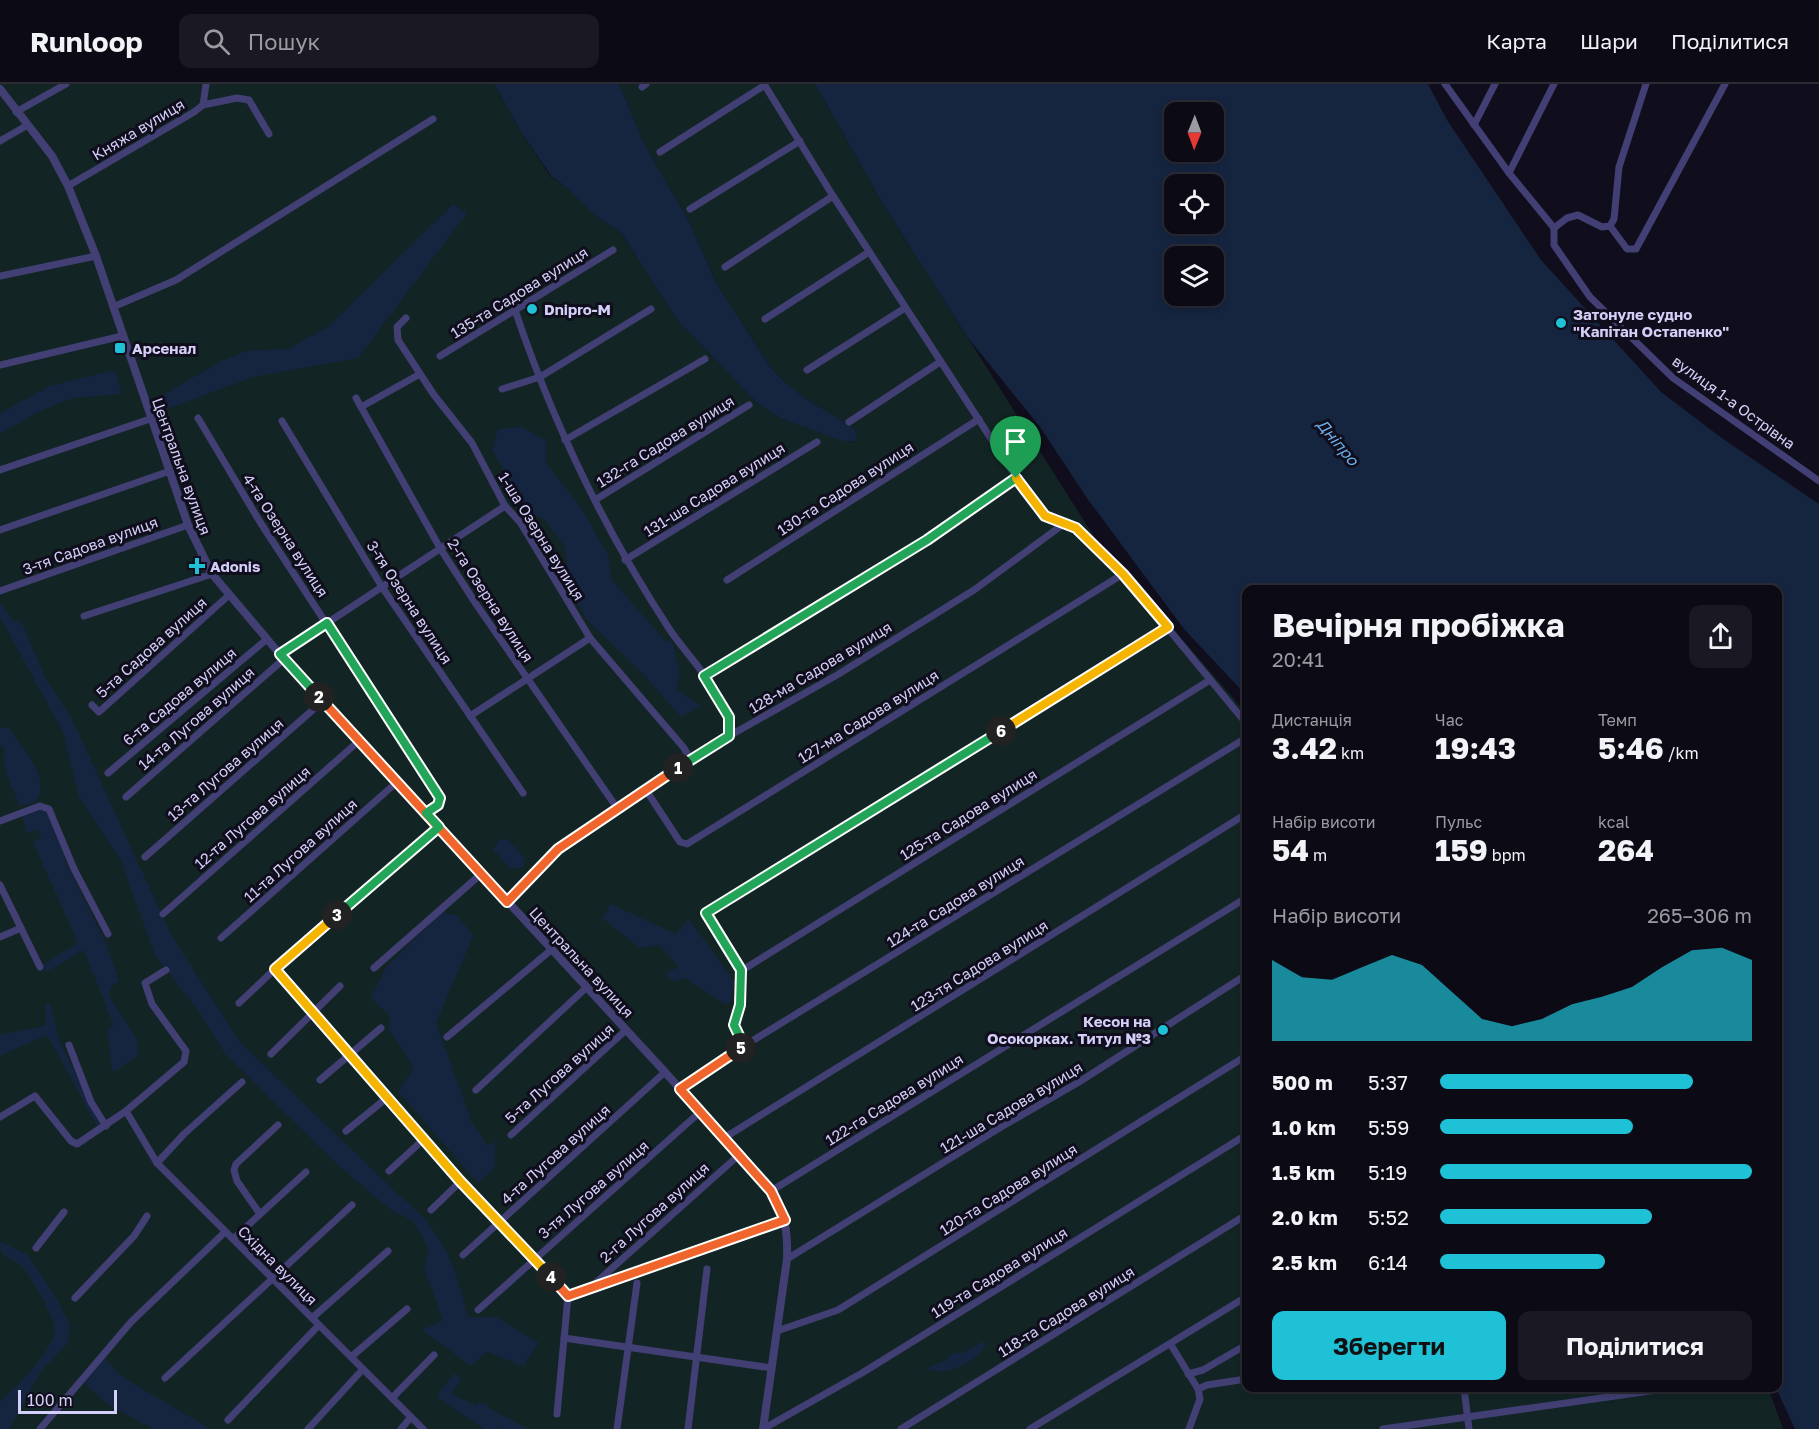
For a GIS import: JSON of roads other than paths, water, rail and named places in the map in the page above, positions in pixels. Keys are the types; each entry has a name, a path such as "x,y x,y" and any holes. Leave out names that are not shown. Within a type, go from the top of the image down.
{"street":[{"path":"16,112 66,84"},
{"name":"Княжа вулиця","path":"68,186 203,105 206,84"},
{"path":"1445,84 1509,174 1554,228 1567,218 1578,215 1602,226 1610,226"},
{"path":"1474,125 1495,84"},
{"path":"1509,174 1554,84"},
{"path":"1610,226 1614,219 1615,185 1619,167 1646,84"},
{"path":"1610,226 1627,249 1636,249 1725,84"},
{"path":"660,152 765,85 832,196 1016,478 1045,516 1076,528 1123,574 1242,718"},
{"name":"Центральна вулиця","path":"0,89 26,126 52,156 68,186 96,256 188,525 212,574 228,596 282,657 665,1072 771,1191 785,1220 787,1259 763,1429"},
{"path":"203,105 237,98 249,100 269,134"},
{"path":"113,307 176,280 433,118"},
{"path":"0,141 26,126"},
{"path":"690,209 800,141"},
{"path":"725,267 832,196"},
{"name":"вулиця 1-а Острівна","path":"1554,228 1554,245 1590,297 1673,378 1819,481"},
{"name":"135-та Садова вулиця","path":"440,356 613,250"},
{"path":"765,319 869,252"},
{"path":"0,276 96,256"},
{"path":"807,370 905,308"},
{"path":"502,389 540,377 651,309"},
{"path":"516,310 566,440 595,500 626,560 729,717 729,736"},
{"name":"1-ша Озерна вулиця","path":"406,318 397,327 398,340 434,395 472,443 505,506 520,522 590,638 684,748 690,759"},
{"path":"0,365 122,336"},
{"path":"566,440 705,359"},
{"path":"849,423 940,362"},
{"path":"361,407 420,374"},
{"name":"2-га Озерна вулиця","path":"356,398 440,548 526,678 591,766 617,808"},
{"name":"132-га Садова вулиця","path":"595,500 749,405"},
{"name":"4-та Озерна вулиця","path":"198,418 260,522 440,798 438,805 426,813"},
{"path":"0,470 150,419"},
{"name":"130-та Садова вулиця","path":"727,580 979,419"},
{"name":"3-тя Озерна вулиця","path":"282,421 382,587 523,793"},
{"name":"131-ша Садова вулиця","path":"626,560 817,442"},
{"path":"0,530 170,471"},
{"path":"704,676 927,540 1016,478"},
{"name":"14-та Лугова вулиця","path":"126,797 282,657 327,623 505,506"},
{"name":"128-ма Садова вулиця","path":"507,902 558,849 617,808 690,759 837,675 974,590 1065,523"},
{"name":"3-тя Садова вулиця","path":"0,591 188,525"},
{"path":"84,616 212,574"},
{"name":"127-ма Садова вулиця","path":"646,790 681,843 687,844 1123,574"},
{"name":"5-та Садова вулиця","path":"92,705 99,712 228,596"},
{"path":"744,1046 734,1025 740,1005 741,970 706,913 1168,627"},
{"path":"470,716 590,638"},
{"name":"6-та Садова вулиця","path":"108,773 267,639"},
{"name":"125-та Садова вулиця","path":"741,970 1210,680"},
{"name":"13-та Лугова вулиця","path":"145,857 322,701"},
{"name":"12-та Лугова вулиця","path":"163,914 360,740"},
{"name":"124-та Садова вулиця","path":"680,1089 744,1046 1242,740"},
{"name":"11-та Лугова вулиця","path":"221,938 398,782"},
{"path":"0,821 44,806 55,820 74,869 108,934"},
{"name":"123-тя Садова вулиця","path":"724,1138 1242,816"},
{"path":"239,1003 439,827"},
{"path":"374,968 482,874"},
{"path":"0,885 40,967"},
{"name":"122-га Садова вулиця","path":"771,1191 1242,900"},
{"path":"0,937 21,928"},
{"path":"447,1037 551,950"},
{"path":"275,969 460,1181 535,1258 568,1296 557,1414"},
{"path":"0,1117 35,1096 71,1141 77,1144 126,1111 184,1062 186,1051 152,1004 145,983 166,970"},
{"name":"121-ша Садова вулиця","path":"787,1259 1001,1127 1079,1082 1242,978"},
{"path":"271,1054 340,986"},
{"path":"476,1090 587,987"},
{"path":"320,1080 381,1028"},
{"name":"5-та Лугова вулиця","path":"511,1136 626,1030"},
{"path":"69,1045 91,1102 105,1126"},
{"name":"120-та Садова вулиця","path":"777,1331 838,1310 1242,1058"},
{"name":"4-та Лугова вулиця","path":"463,1255 665,1072"},
{"path":"157,1163 184,1134 242,1082"},
{"path":"346,1131 388,1097"},
{"name":"Східна вулиця","path":"126,1111 157,1163 423,1429"},
{"name":"3-тя Лугова вулиця","path":"478,1310 700,1112"},
{"path":"260,1214 237,1181 234,1170 236,1164 278,1125"},
{"name":"119-та Садова вулиця","path":"763,1429 862,1373 1242,1137"},
{"path":"389,1171 424,1139"},
{"name":"2-га Лугова вулиця","path":"587,1290 739,1155"},
{"path":"233,1239 306,1172"},
{"path":"431,1210 460,1181"},
{"path":"165,1378 352,1205"},
{"path":"36,1248 64,1212"},
{"path":"75,1298 134,1236 147,1216"},
{"name":"118-та Садова вулиця","path":"901,1429 1242,1217"},
{"path":"568,1296 785,1220"},
{"path":"40,1429 130,1322 225,1232"},
{"path":"312,1318 388,1251"},
{"path":"688,1429 707,1269"},
{"path":"617,1429 637,1283"},
{"path":"1030,1429 1242,1300"},
{"path":"351,1357 407,1309"},
{"path":"228,1420 319,1325"},
{"path":"564,1338 772,1368"},
{"path":"1171,1345 1198,1389 1200,1399 1189,1429"},
{"path":"1188,1374 1203,1370 1242,1347"},
{"path":"392,1398 434,1355"},
{"path":"308,1429 363,1369"},
{"path":"1198,1389 1207,1385 1242,1380"},
{"path":"1465,1392 1469,1429"},
{"path":"1383,1429 1644,1392"},
{"path":"401,1429 411,1417"}],"water":[{"path":"494,84 619,84 646,147 689,221 716,283 767,362 775,373 796,391 854,429 857,434 855,441 843,441 780,418 757,403 678,321 622,234 593,214 567,188 551,176 521,132"},
{"name":"Дніпро","path":"815,84 1428,84 1447,120 1541,260 1661,392 1723,439 1819,504 1819,1429 1795,1429 1778,1392 1782,1392 1782,585 1242,585 1242,691 1184,629 1087,498 1040,427 968,338 884,206"},
{"path":"453,204 467,213 358,358 253,377 167,409 161,396 222,361 246,351 288,349 329,326"},
{"path":"115,370 122,394 73,398 40,411 0,434 0,413 50,386"},
{"path":"521,427 546,440 546,463 580,506 608,555 612,580 667,643 671,638 680,674 676,689 701,706 681,717 647,678 586,619 569,586 565,547 544,519 520,510 515,489 492,450 498,429"},
{"path":"0,603 13,621 21,621 45,677 73,721 171,935 240,1042 428,1222 453,1266 468,1317 496,1317 539,1343 523,1366 487,1352 471,1366 422,1330 443,1320 424,1268 429,1249 413,1221 391,1210 340,1167 225,1054 200,1013 155,955 120,859 79,797 63,732 0,617"},
{"path":"0,727 9,728 34,764 41,785 34,803 20,806 6,770 4,749 0,744"},
{"path":"42,809 52,818 67,865 104,939 119,981 112,985 109,996 137,1039 138,1055 116,1071 112,1070 107,1030 113,1024 84,950 46,972 42,965 78,943 33,842 41,838 38,830 27,833 22,815"},
{"path":"507,839 525,858 524,867 510,869 493,849 499,840"},
{"path":"611,904 676,934 689,919 734,981 730,1003 725,1004 685,978 675,982 665,973 679,967 659,945 640,948 602,918"},
{"path":"442,912 458,916 473,936 436,1023 472,1123 488,1146 495,1141 494,1169 478,1183 398,1091 414,1068 388,1028 390,1016 371,998 386,967"},
{"path":"46,1004 50,1004 59,1040 101,1126 98,1128 49,1038 44,1036 0,1056 0,1036 3,1034 45,1026"},
{"path":"0,1241 28,1255 58,1301 70,1326 67,1344 41,1371 9,1429 0,1429 0,1401 40,1360 51,1341 54,1326 48,1309 31,1279 18,1263 4,1255 0,1248"},
{"path":"983,1342 986,1344 984,1349 963,1365 945,1371 925,1369 946,1360 950,1354 962,1353"},
{"path":"102,1355 121,1376 210,1429 153,1429 107,1404 83,1381"},
{"path":"454,1373 461,1379 452,1394 476,1406 479,1402 488,1405 488,1408 529,1429 501,1429 495,1425 498,1429 484,1429 438,1398 440,1391"}],"place":[{"name":"Dnipro-M","path":"532,309"},
{"name":"Затонуле судно \"Капітан Остапенко\"","path":"1561,323"},
{"name":"Арсенал","path":"120,348"},
{"name":"Adonis","path":"197,566"},
{"name":"Кесон на Осокорках. Титул №3","path":"1163,1030"}]}
